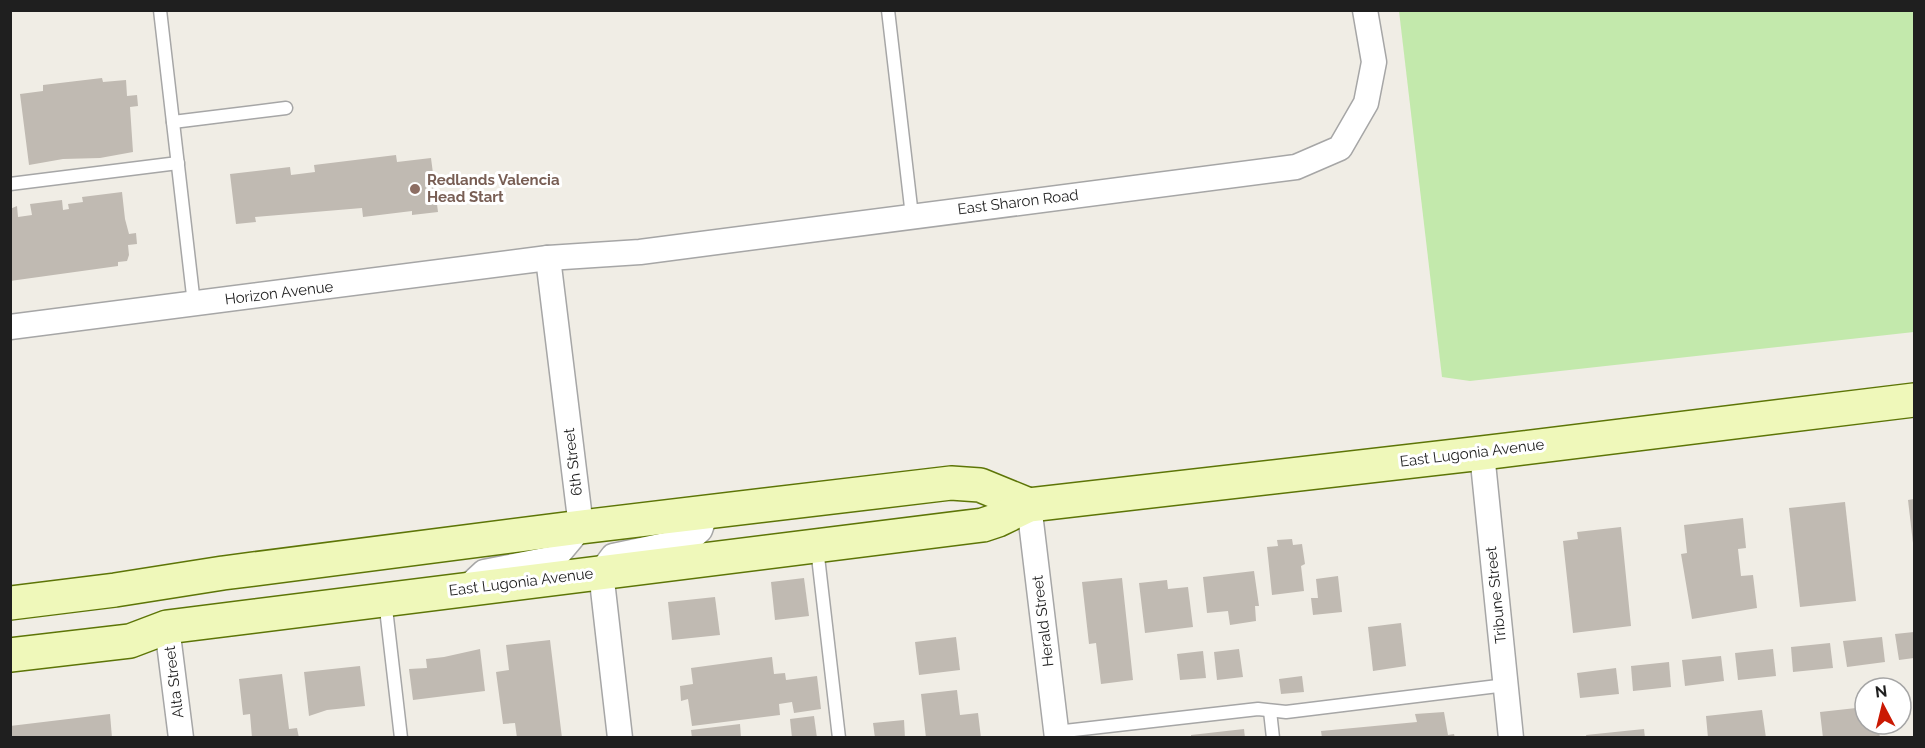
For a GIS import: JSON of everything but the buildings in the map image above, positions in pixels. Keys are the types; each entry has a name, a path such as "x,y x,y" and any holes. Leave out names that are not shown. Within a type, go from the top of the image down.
{"main road":[{"name":"East Lugonia Avenue","path":"10,656 130,641 167,627 983,525 1029,505 1914,400"},
{"name":"East Lugonia Avenue","path":"10,603 581,527 951,483 980,485 1029,505"}],"street":[{"name":"East Sharon Road","path":"548,258 640,252 1296,167 1340,148 1366,103 1374,62 1365,10"},
{"name":"Horizon Avenue","path":"10,327 548,258"},
{"name":"6th Street","path":"548,258 581,527"},
{"name":"Tribune Street","path":"1482,453 1511,738"},
{"name":"Herald Street","path":"1029,505 1057,735"},
{"path":"620,738 601,572 613,556 689,540 700,530 706,513"},
{"path":"465,590 484,572 555,558 581,527"},
{"name":"Alta Street","path":"167,627 181,738"}],"lane":[{"path":"160,10 194,304"},
{"path":"888,10 912,216"},
{"path":"173,122 286,108"},
{"path":"10,184 178,164"},
{"path":"816,546 839,738"},
{"path":"385,599 401,738"},
{"path":"1057,735 1258,709 1286,712 1506,686"},
{"path":"1270,711 1273,738"}],"green space":[{"path":"1399,11 1914,11 1914,332 1470,381 1442,377"}],"place":[{"name":"Redlands Valencia Head Start","path":"415,189"}]}
